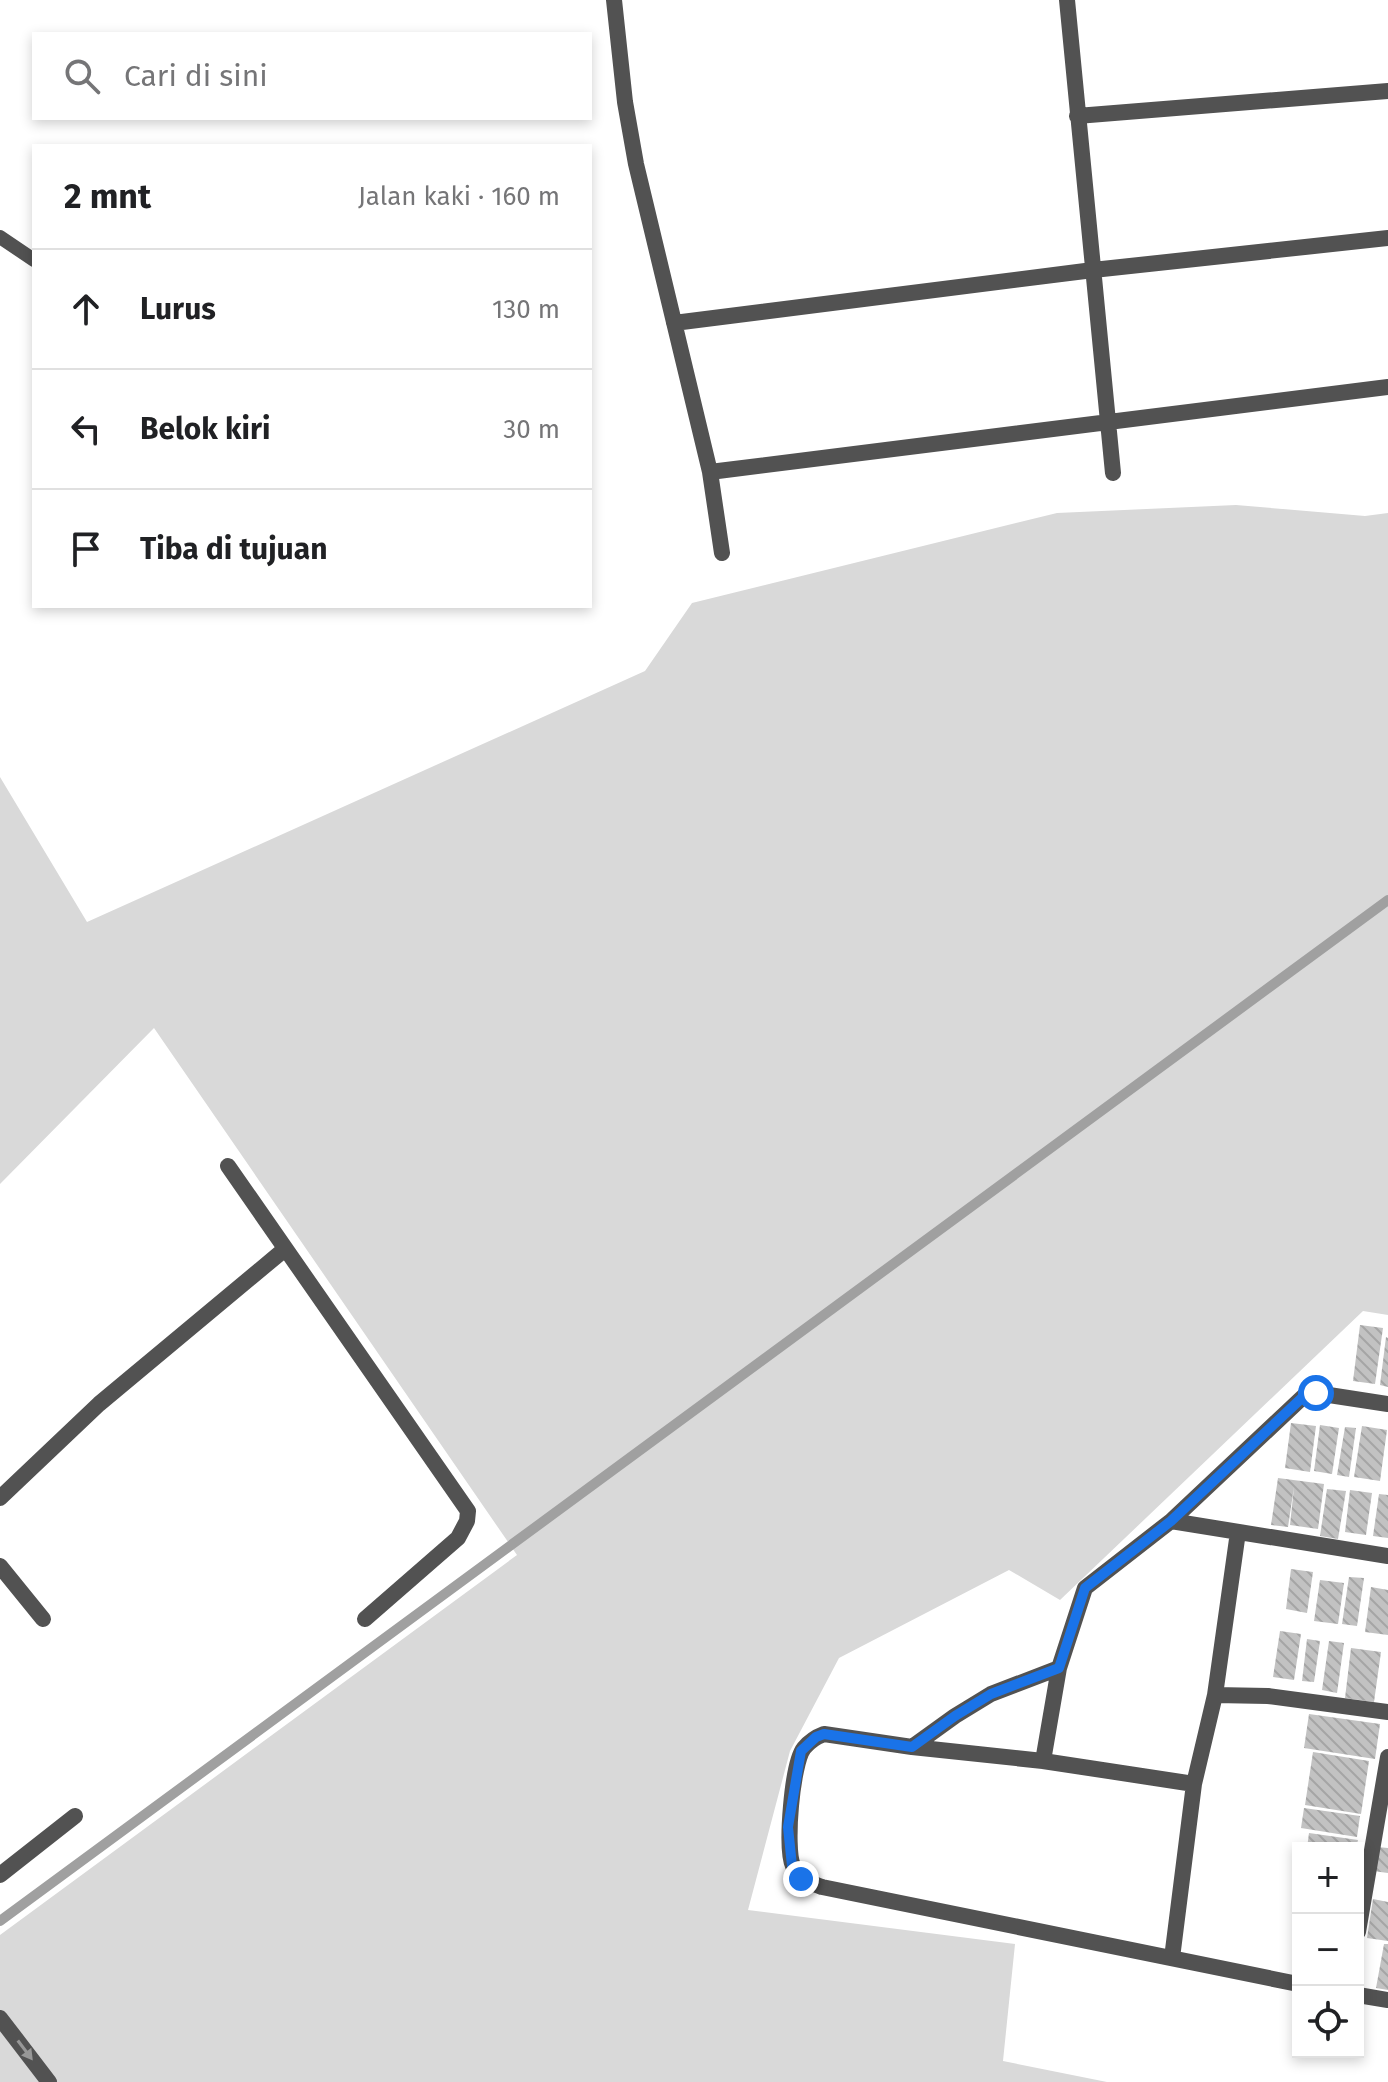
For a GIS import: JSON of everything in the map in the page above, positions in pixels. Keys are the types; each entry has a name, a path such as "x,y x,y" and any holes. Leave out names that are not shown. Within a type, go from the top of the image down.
{"street":[{"path":"614,0 625,102 636,164 710,472 722,553"},
{"path":"1067,0 1113,473"},
{"path":"1077,116 1388,91"},
{"path":"674,323 1093,270 1388,238"},
{"path":"710,472 1388,387"},
{"path":"228,1166 468,1511 467,1521 458,1538 365,1619"},
{"path":"0,1498 99,1404 285,1249"},
{"path":"1043,1761 1059,1668 1085,1588 1171,1521 1305,1395 1316,1393 1388,1404"},
{"path":"1171,1521 1388,1556"},
{"path":"1172,1958 1194,1784 1215,1695 1238,1532"},
{"path":"0,1566 43,1619"},
{"path":"912,1747 991,1694 1059,1668"},
{"path":"1215,1695 1268,1696 1388,1712"},
{"path":"1194,1784 1043,1761 824,1734 801,1751 788,1827 792,1866 801,1879 822,1887 1292,1983"},
{"path":"1361,1914 1388,1757"},
{"path":"0,1875 75,1816"},
{"path":"1364,1996 1388,2000"},
{"path":"0,2018 49,2082"}],"lane":[{"path":"0,237 32,259"}],"shaded area":[{"path":"1236,505 1365,516 1388,513 1388,1315 1363,1311 1060,1600 1009,1570 839,1658 790,1751 748,1910 1015,1944 1003,2061 1107,2082 0,2082 0,1935 517,1555 154,1028 0,1184 0,777 87,922 645,671 692,603 1057,513"}],"building":[{"path":"1360,1325 1383,1328 1375,1384 1353,1381"},
{"path":"1388,1338 1388,1387 1380,1385"},
{"path":"1291,1423 1316,1426 1310,1472 1285,1468"},
{"path":"1320,1425 1339,1428 1332,1474 1314,1471"},
{"path":"1362,1426 1387,1430 1380,1481 1354,1477"},
{"path":"1345,1427 1356,1428 1349,1477 1337,1475"},
{"path":"1278,1478 1324,1484 1318,1529 1290,1525 1294,1487 1288,1527 1271,1525"},
{"path":"1327,1489 1346,1491 1338,1539 1320,1536"},
{"path":"1350,1490 1372,1493 1366,1535 1345,1532"},
{"path":"1379,1494 1388,1495 1388,1538 1373,1536"},
{"path":"1291,1569 1313,1572 1307,1613 1286,1609"},
{"path":"1349,1577 1364,1578 1357,1626 1342,1624"},
{"path":"1320,1580 1344,1583 1338,1624 1314,1621"},
{"path":"1371,1587 1388,1590 1388,1635 1365,1632"},
{"path":"1280,1631 1301,1634 1294,1680 1273,1677"},
{"path":"1307,1639 1320,1641 1314,1682 1302,1681"},
{"path":"1329,1641 1344,1643 1337,1693 1322,1690"},
{"path":"1351,1648 1381,1652 1374,1702 1345,1698"},
{"path":"1309,1714 1380,1724 1375,1759 1304,1748"},
{"path":"1313,1752 1369,1761 1361,1814 1305,1805"},
{"path":"1304,1808 1360,1816 1357,1837 1301,1828"},
{"path":"1309,1833 1358,1840 1358,1842 1308,1842"},
{"path":"1377,1847 1388,1848 1388,1873 1373,1871"},
{"path":"1373,1899 1388,1902 1388,1941 1367,1938"},
{"path":"1384,1944 1388,1944 1388,1990 1376,1988"}],"waterway":[{"path":"0,1921 1388,900"}],"route":[{"path":"801,1879 792,1866 788,1827 801,1751 824,1734 912,1747 991,1694 1059,1668 1085,1588 1171,1521 1305,1395 1316,1393"}]}
